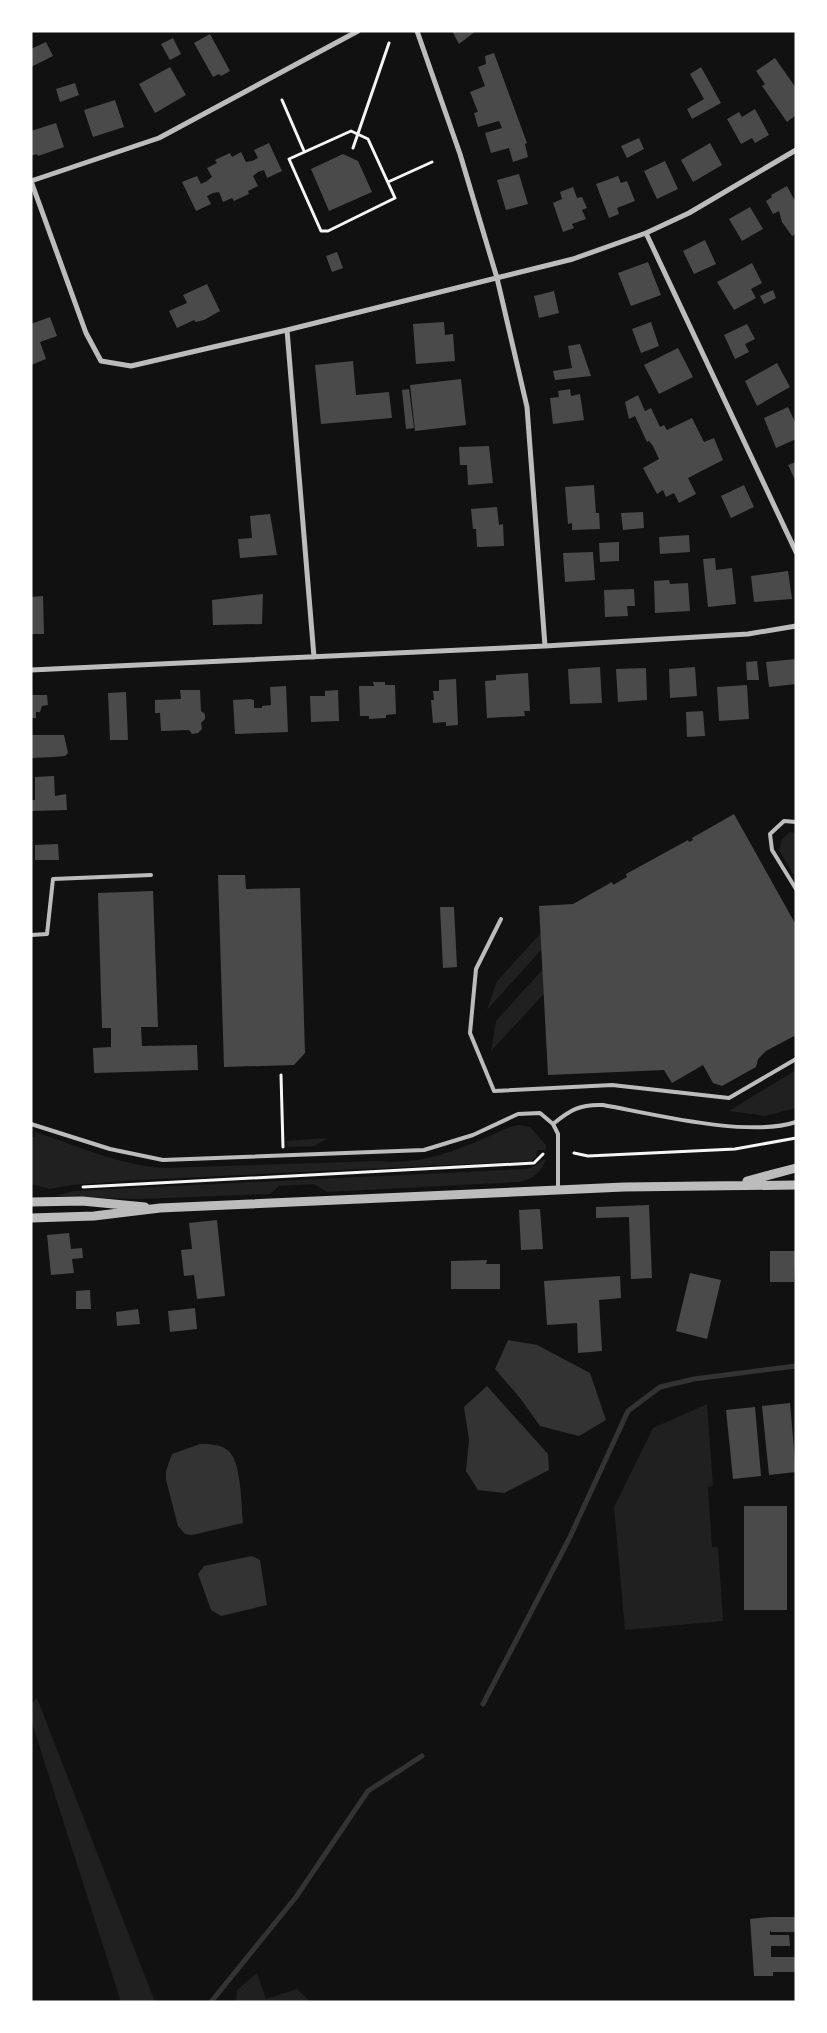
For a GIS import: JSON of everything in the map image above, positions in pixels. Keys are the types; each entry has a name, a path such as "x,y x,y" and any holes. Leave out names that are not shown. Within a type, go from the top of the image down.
{"street":[{"path":"358,31 159,138 31,181 86,333 101,361 130,366 287,330 573,259 646,232 689,213 796,150"},
{"path":"417,31 460,154 497,278 527,407 545,646"},
{"path":"646,232 796,552"},
{"path":"287,330 314,657"},
{"path":"31,670 545,646 748,634 796,626"},
{"path":"720,1186 754,1180 796,1168"},
{"path":"31,1218 94,1216 160,1208 558,1190 796,1185"},
{"path":"31,1202 89,1201 160,1208"}],"lane":[{"path":"796,822 784,821 770,834 772,850 796,889"},
{"path":"31,935 47,934 53,879 150,875"},
{"path":"501,919 476,969 470,1033 494,1091 612,1085 729,1098 796,1059"},
{"path":"553,1124 571,1109 593,1104 700,1122 765,1127 796,1122"},
{"path":"31,1124 110,1150 163,1160 424,1150 473,1135 518,1114 540,1113 553,1124 558,1134 558,1190"}],"path":[{"path":"353,148 389,43"},
{"path":"282,100 304,151"},
{"path":"350,131 358,133 368,139 395,198 328,231 321,231 289,159 304,151 350,131"},
{"path":"388,182 432,162"},
{"path":"281,1075 283,1155"},
{"path":"574,1153 588,1156 735,1150 796,1138"},
{"path":"75,1189 534,1163 543,1154"}],"shaded area":[{"path":"790,832 796,833 796,879 779,850 782,839"},
{"path":"541,933 542,949 487,1010 497,981"},
{"path":"543,969 544,994 491,1051 496,1021"},
{"path":"796,1070 796,1108 765,1116 729,1111"},
{"path":"518,1125 530,1127 546,1145 546,1150 537,1150 536,1157 531,1161 137,1180 71,1185 49,1189 31,1184 31,1137 35,1137 35,1132 115,1159 164,1168 407,1161 446,1153"},
{"path":"327,1138 315,1146 288,1147 286,1141"},
{"path":"546,1159 542,1168 536,1174 520,1182 327,1192 314,1184 279,1186 270,1194 139,1199 55,1196 73,1191 526,1169"},
{"path":"508,1340 537,1345 590,1373 606,1420 579,1436 540,1426 520,1398 495,1369"},
{"path":"487,1386 548,1454 549,1470 504,1493 478,1490 466,1471 469,1440 464,1407"},
{"path":"707,1404 713,1486 708,1487 712,1547 718,1547 723,1621 625,1630 614,1507 653,1428"},
{"path":"200,1444 220,1446 231,1454 238,1472 243,1523 192,1535 185,1534 178,1526 166,1480 166,1471 172,1454"},
{"path":"252,1556 260,1560 267,1605 221,1616 211,1610 198,1574 204,1566"},
{"path":"37,1698 155,2002 121,2002 31,1720 31,1704"},
{"path":"257,1973 266,1999 297,1989 311,2002 236,2002 237,1990"}],"building":[{"path":"452,31 476,31 459,44"},
{"path":"210,34 230,71 221,76 219,74 213,77 194,43"},
{"path":"173,38 181,54 170,60 161,44"},
{"path":"46,42 53,56 31,67 31,49"},
{"path":"494,53 527,143 525,144 528,157 513,162 509,148 491,153 485,133 502,128 499,121 478,127 474,113 478,112 470,92 485,86 478,67 486,64 485,56"},
{"path":"775,58 796,88 796,115 787,122 762,86 765,84 756,71"},
{"path":"170,67 186,95 155,113 139,84"},
{"path":"701,67 721,103 692,119 687,109 704,99 690,74"},
{"path":"75,83 79,95 60,102 56,89"},
{"path":"115,100 124,127 93,137 84,110"},
{"path":"755,109 769,135 755,143 752,138 741,144 727,119 739,112 742,117"},
{"path":"56,123 64,147 38,156 37,154 31,156 31,131"},
{"path":"639,138 644,149 627,158 621,146"},
{"path":"269,143 282,171 267,178 264,170 258,172 253,176 258,186 248,191 249,194 234,201 232,198 223,202 219,192 213,193 207,196 211,204 196,211 182,182 197,176 201,184 212,177 207,168 217,163 215,160 230,153 232,157 241,152 246,162 252,161 258,158 254,150"},
{"path":"710,143 722,165 693,182 681,160"},
{"path":"343,154 358,161 372,192 329,211 311,169"},
{"path":"665,161 678,189 657,199 644,171"},
{"path":"519,174 528,204 506,210 497,180"},
{"path":"618,176 621,183 627,181 635,201 617,208 619,214 609,218 596,184"},
{"path":"787,186 796,203 796,234 792,236 782,222 779,211 773,214 766,201 772,197 771,195"},
{"path":"573,187 577,198 582,197 587,208 582,210 586,219 572,224 574,228 563,232 553,203 562,199 560,192"},
{"path":"750,207 763,229 742,241 729,219"},
{"path":"705,240 716,264 694,274 683,251"},
{"path":"337,252 343,268 332,272 326,256"},
{"path":"648,262 661,295 631,306 618,273"},
{"path":"752,263 762,283 751,289 756,298 734,310 717,282"},
{"path":"207,284 220,311 204,320 196,322 194,320 177,328 169,311 187,303 183,295"},
{"path":"773,290 776,298 764,304 760,296"},
{"path":"554,291 559,313 539,318 534,296"},
{"path":"50,317 57,336 40,342 46,359 31,365 31,324"},
{"path":"444,322 445,335 453,334 455,361 416,364 413,324"},
{"path":"651,322 659,346 641,353 632,329"},
{"path":"747,324 755,339 745,344 749,352 735,359 724,335"},
{"path":"580,344 591,376 555,380 553,371 572,368 568,346"},
{"path":"678,348 693,377 659,394 644,365"},
{"path":"353,361 356,395 389,392 392,418 321,424 315,365"},
{"path":"777,363 790,387 757,406 745,381"},
{"path":"461,379 466,425 415,431 410,385"},
{"path":"409,389 414,428 406,429 402,390"},
{"path":"570,389 571,396 580,394 584,420 553,424 550,398 559,397 558,391"},
{"path":"638,395 645,411 651,408 660,427 664,425 667,430 692,418 704,442 714,438 723,460 688,478 696,494 679,503 674,493 666,497 663,490 657,494 643,468 659,459 653,446 649,441 647,442 635,416 629,419 625,402"},
{"path":"788,407 795,422 796,439 776,448 764,418"},
{"path":"489,446 493,483 468,485 467,465 460,465 459,447"},
{"path":"796,462 796,482 788,465"},
{"path":"594,485 596,513 599,513 600,529 572,530 572,523 568,524 565,487"},
{"path":"744,485 754,507 731,518 721,496"},
{"path":"497,507 499,525 503,524 504,546 477,547 476,529 473,529 471,509"},
{"path":"643,512 644,528 623,530 621,513"},
{"path":"270,514 277,555 240,558 238,539 252,538 250,516"},
{"path":"689,535 690,552 660,554 659,537"},
{"path":"619,542 619,561 600,562 599,543"},
{"path":"593,552 595,580 565,582 563,553"},
{"path":"715,558 716,570 732,568 736,604 708,607 703,559"},
{"path":"788,571 792,599 754,602 751,576"},
{"path":"669,580 670,584 688,583 690,611 655,613 654,581"},
{"path":"634,589 635,606 627,606 628,616 605,617 604,590"},
{"path":"263,594 262,624 213,625 212,600"},
{"path":"43,596 44,634 31,634 31,597"},
{"path":"796,659 796,684 769,687 766,662"},
{"path":"757,661 759,680 747,680 746,662"},
{"path":"600,667 602,703 570,704 568,669"},
{"path":"695,667 697,696 670,698 669,669"},
{"path":"646,668 647,700 618,702 616,669"},
{"path":"528,673 530,711 524,711 525,716 487,718 485,681 496,680 496,675"},
{"path":"456,679 458,725 446,726 446,722 433,723 431,700 434,700 433,691 439,691 439,680"},
{"path":"373,682 385,682 385,685 395,685 396,714 386,715 386,718 369,719 369,716 360,716 359,686 374,686"},
{"path":"747,685 749,719 719,721 717,687"},
{"path":"286,686 288,732 235,734 233,700 254,700 254,708 262,708 262,706 271,705 270,687"},
{"path":"180,690 200,690 201,711 205,714 205,719 201,723 202,729 198,733 192,734 189,730 161,731 160,713 155,713 155,700 181,699"},
{"path":"338,690 339,721 311,722 310,696 325,696 325,691"},
{"path":"126,692 128,740 110,740 108,693"},
{"path":"31,695 47,695 48,705 42,706 40,712 36,712 36,718 31,718"},
{"path":"703,711 705,736 687,737 686,712"},
{"path":"31,735 64,735 68,753 65,756 31,758"},
{"path":"54,776 55,796 66,794 67,810 31,811 31,800 35,800 35,777"},
{"path":"734,814 796,925 796,1035 766,1051 758,1059 756,1067 722,1086 713,1083 703,1065 672,1083 664,1070 548,1075 539,906 573,904 612,882 613,885 627,877 626,874 688,840 689,842 693,840 692,838"},
{"path":"58,844 59,860 35,860 35,845"},
{"path":"218,875 245,875 246,889 300,888 305,1053 294,1065 224,1067"},
{"path":"153,891 158,1027 141,1027 142,1046 197,1045 198,1070 94,1073 93,1048 111,1047 111,1028 102,1028 98,893"},
{"path":"440,907 454,907 457,967 443,968"},
{"path":"649,1205 652,1278 631,1279 629,1217 596,1218 596,1207"},
{"path":"540,1209 543,1249 521,1250 519,1210"},
{"path":"217,1220 225,1296 197,1299 194,1275 184,1276 181,1250 192,1249 189,1223"},
{"path":"69,1233 71,1249 82,1248 83,1258 72,1259 74,1273 51,1275 47,1235"},
{"path":"770,1251 796,1251 794,1282 770,1282"},
{"path":"487,1260 486,1264 500,1264 500,1289 451,1289 451,1261"},
{"path":"690,1273 721,1280 707,1339 676,1331"},
{"path":"620,1276 621,1298 599,1300 602,1351 578,1353 577,1323 547,1325 544,1281"},
{"path":"90,1290 91,1309 76,1309 76,1291"},
{"path":"195,1308 197,1329 170,1332 168,1311"},
{"path":"138,1309 140,1324 117,1326 116,1312"},
{"path":"790,1403 796,1472 769,1475 762,1406"},
{"path":"755,1407 761,1476 733,1479 726,1410"},
{"path":"744,1506 787,1506 787,1610 744,1610"},
{"path":"796,1917 796,1932 771,1932 770,1930 770,1935 789,1935 790,1946 771,1946 771,1957 796,1957 796,1972 773,1972 773,1976 754,1976 750,1919"}],"waterway":[{"path":"483,1704 569,1539 628,1411 660,1387 694,1379 796,1366"},
{"path":"211,2002 296,1897 368,1791 422,1756"}]}
